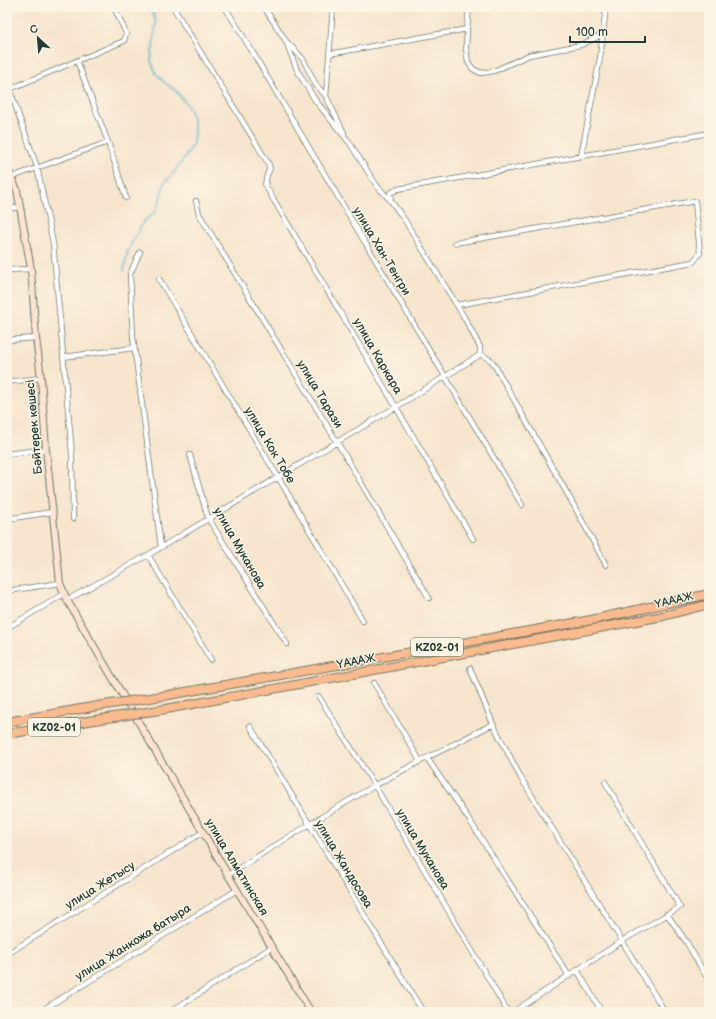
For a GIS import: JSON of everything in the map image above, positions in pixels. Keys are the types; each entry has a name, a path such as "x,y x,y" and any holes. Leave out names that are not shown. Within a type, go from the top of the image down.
{"highway":[{"name":"ҮАААЖ","path":"7,722 163,696 591,620 709,594"},
{"name":"ҮАААЖ","path":"7,734 166,709 663,616 709,604"}],"street":[{"path":"10,89 124,41 126,33 114,7"},
{"name":"улица Каркара","path":"173,7 268,163 270,168 265,185 473,539"},
{"name":"улица Хан-Тенгри","path":"225,7 522,505"},
{"path":"264,7 286,41 303,59 316,85 326,96 349,142 377,186 391,200 404,219 457,305 480,347 480,354"},
{"path":"326,96 333,7"},
{"path":"469,7 466,48 468,62 473,69 481,73 494,71 529,55 581,45 603,34"},
{"path":"581,156 600,58 606,7"},
{"path":"329,54 468,29"},
{"path":"286,41 297,70 315,100 349,142"},
{"path":"77,61 108,142 126,198"},
{"path":"7,82 37,167 53,243 72,454 73,519"},
{"path":"391,200 390,193 398,189 709,133"},
{"path":"12,177 108,142"},
{"name":"Бәйтерек көшесі","path":"7,168 17,190 31,268 46,449 60,583 66,597 110,675"},
{"name":"улица Тарази","path":"196,201 199,214 337,442 429,598"},
{"path":"455,243 695,201 700,253 693,262 457,305"},
{"path":"7,209 20,207"},
{"path":"140,252 130,274 133,337 161,547"},
{"path":"7,270 31,268"},
{"name":"улица Кок Тобе","path":"160,279 363,621"},
{"path":"7,340 36,338"},
{"path":"63,357 134,348"},
{"path":"7,628 161,547 396,407 480,354"},
{"path":"480,354 492,361 606,565"},
{"path":"7,382 41,378"},
{"path":"7,454 46,449"},
{"name":"улица Муканова","path":"190,455 208,518 287,644"},
{"path":"7,519 52,512"},
{"path":"148,554 211,660"},
{"path":"7,591 60,583"},
{"path":"470,668 493,724 521,778 665,1012"},
{"name":"улица Алматинская","path":"110,675 237,890 312,1012"},
{"path":"374,683 420,761"},
{"name":"улица Муканова","path":"319,696 375,786 508,1012"},
{"path":"228,874 309,824 375,786 420,761 493,724"},
{"name":"улица Жандосова","path":"250,726 423,1012"},
{"path":"426,758 470,821 569,976"},
{"path":"513,1012 622,941 680,907 605,782"},
{"name":"улица Жетысу","path":"7,954 203,832"},
{"name":"улица Жанкожа батыра","path":"38,1012 237,890"},
{"path":"667,914 687,943 709,981"},
{"path":"170,1012 272,947"},
{"path":"577,970 602,1012"}],"waterway":[{"path":"124,271 128,250 144,221 154,213 159,204 164,183 172,175 193,144 193,118 187,105 176,91 164,82 156,73 151,61 156,23 151,7"}]}
